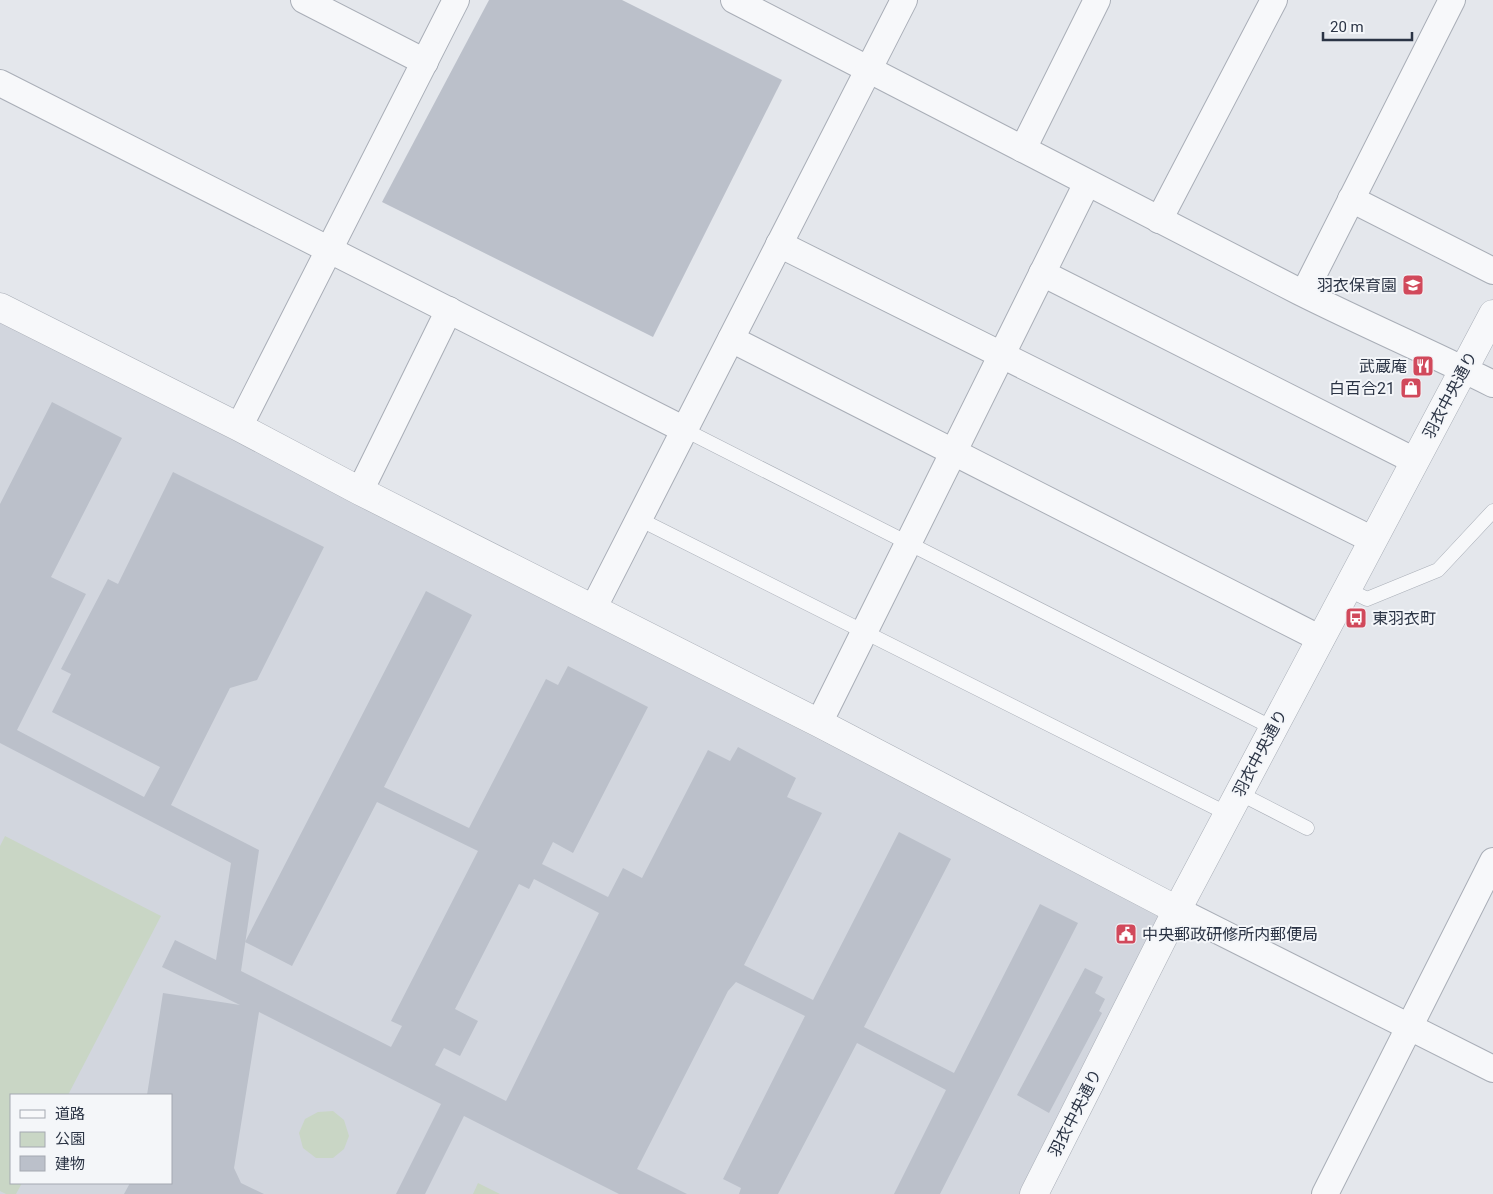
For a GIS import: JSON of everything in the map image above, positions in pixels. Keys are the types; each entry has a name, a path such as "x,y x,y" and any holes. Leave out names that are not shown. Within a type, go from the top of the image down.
{"street":[{"path":"304,0 425,62"},
{"path":"239,427 456,0"},
{"path":"734,0 1304,294 1493,384"},
{"path":"593,609 904,0"},
{"path":"1023,150 1097,0"},
{"path":"1159,220 1274,0"},
{"path":"1304,294 1452,0"},
{"path":"0,83 685,430"},
{"path":"818,723 1087,183"},
{"path":"1351,199 1493,271"},
{"path":"779,244 1373,540"},
{"path":"1042,274 1415,461"},
{"path":"0,307 818,723 1177,910 1493,1069"},
{"path":"360,491 449,310"},
{"name":"羽衣中央通り","path":"1034,1194 1177,910 1493,314"},
{"path":"731,339 1321,639"},
{"path":"1325,1194 1493,861"}],"lane":[{"path":"685,430 1273,728"},
{"path":"1347,589 1367,599 1438,570 1493,511"},
{"path":"638,520 864,632 1233,803 1307,828"}],"shaded area":[{"path":"0,321 1162,915 1021,1194 0,1194"}],"green space":[{"path":"5,836 161,916 69,1094 10,1094 10,1184 21,1184 16,1194 6,1194 0,1191 0,846"},
{"path":"333,1111 344,1120 349,1136 344,1149 333,1158 316,1158 303,1148 299,1133 305,1119 318,1112"},
{"path":"478,1183 500,1194 473,1194"}],"building":[{"path":"489,0 622,0 782,80 653,337 382,202"},
{"path":"52,402 122,438 51,577 86,594 17,730 144,797 160,767 52,712 71,674 61,669 108,579 118,584 173,472 324,547 257,680 230,688 171,805 259,850 245,941 426,591 472,615 384,787 469,828 546,679 558,685 568,666 648,707 573,853 553,842 542,864 608,897 623,868 642,878 708,750 730,761 738,747 796,778 787,797 822,813 744,965 813,1000 899,832 951,859 864,1027 954,1073 1040,904 1078,923 940,1194 894,1194 946,1090 857,1043 778,1194 739,1194 741,1188 723,1179 805,1016 736,982 728,991 637,1169 687,1194 619,1194 464,1116 425,1194 396,1194 441,1104 259,1012 234,1168 241,1183 264,1194 124,1194 129,1184 172,1184 172,1094 147,1094 163,993 240,1005 162,967 175,940 216,960 231,863 0,743 0,504","holes":["377,802 478,851 391,1021 402,1026 391,1047 241,971 245,942 292,966","534,879 599,913 506,1101 435,1065 444,1048 460,1056 478,1021 455,1009 519,884 529,889"]},
{"path":"1085,968 1103,977 1095,993 1105,999 1099,1011 1102,1013 1049,1113 1017,1095"}],"place":[{"name":"羽衣保育園","path":"1413,285"},
{"name":"武蔵庵","path":"1423,366"},
{"name":"白百合21","path":"1411,388"},
{"name":"東羽衣町","path":"1356,618"},
{"name":"中央郵政研修所内郵便局","path":"1126,934"}]}
